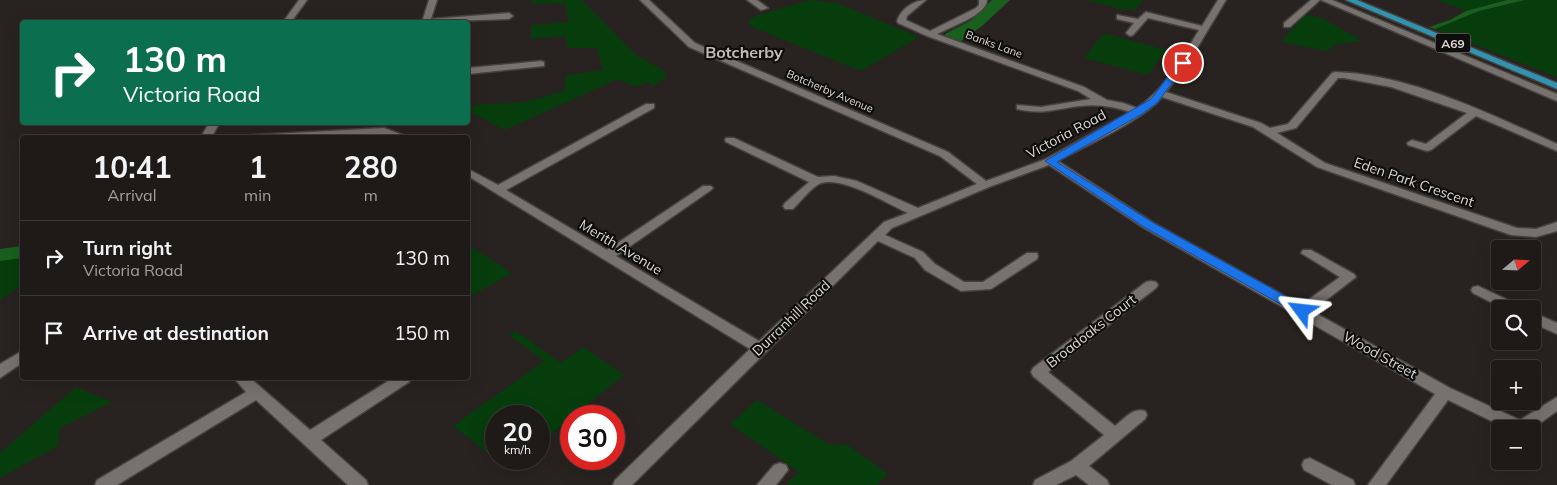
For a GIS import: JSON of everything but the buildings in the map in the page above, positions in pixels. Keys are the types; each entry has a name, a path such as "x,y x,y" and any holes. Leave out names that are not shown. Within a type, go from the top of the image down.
{"main road":[{"name":"A69","path":"1350,0 1557,86"}],"street":[{"path":"288,20 303,0"},
{"path":"427,20 433,0"},
{"name":"Botcherby Avenue","path":"644,0 692,45 944,154 985,185"},
{"path":"751,0 764,8"},
{"path":"922,0 903,15 901,20 930,34"},
{"name":"Victoria Road","path":"985,185 1050,161 1138,112 1154,101 1222,0"},
{"path":"1287,24 1316,0"},
{"path":"1325,0 1557,98"},
{"name":"Banks Lane","path":"930,34 979,10 983,2"},
{"path":"1130,33 1152,7"},
{"path":"1146,15 1204,29"},
{"path":"454,20 509,16"},
{"path":"1120,17 1140,22"},
{"name":"Banks Lane","path":"930,34 1081,89 1103,102 1138,112"},
{"path":"470,71 541,64"},
{"path":"1268,132 1292,126 1336,75 1360,75 1433,95 1476,111 1557,148"},
{"name":"Eden Park Crescent","path":"1161,93 1243,120 1268,132 1321,165 1515,232 1540,233 1557,226"},
{"name":"Banks Lane","path":"1021,107 1041,110 1079,103 1103,102"},
{"path":"498,190 650,106"},
{"path":"1412,143 1426,148 1476,111"},
{"path":"290,135 386,127 401,135"},
{"path":"730,140 816,181 834,179 853,183 916,212"},
{"name":"Wood Street","path":"1050,161 1148,224 1445,392 1521,428 1557,403"},
{"name":"Merith Avenue","path":"470,173 760,348"},
{"path":"789,206 816,181"},
{"name":"Durranhill Road","path":"621,485 888,225 985,185"},
{"path":"607,256 707,188"},
{"path":"877,236 919,255 930,267 961,287 986,286 1032,256"},
{"path":"1302,311 1349,277 1308,253"},
{"name":"Broadoaks Court","path":"1114,434 1038,372 1151,285"},
{"path":"1478,290 1498,300"},
{"path":"1541,321 1557,329"},
{"path":"0,372 20,357"},
{"path":"243,380 360,485"},
{"path":"308,440 401,380"},
{"path":"1376,485 1445,392"},
{"path":"103,485 256,393"},
{"path":"1041,485 1077,466 1139,415"},
{"path":"1310,465 1347,485"},
{"path":"1077,466 1101,485"},
{"path":"764,485 780,470"}],"green space":[{"path":"531,0 582,0 635,54 666,72 665,78 653,86 648,82 635,87 618,79 505,130 470,112 470,109 475,105 525,102 564,91 566,75 603,70 597,48 568,48 565,36 531,39 531,25 569,22 565,3 534,4"},
{"path":"810,0 837,3 919,37 861,71 752,27 748,22 751,18 759,15"},
{"path":"992,0 1010,0 982,26 961,41 945,38 945,34 970,21"},
{"path":"1086,0 1143,0 1135,10 1120,9"},
{"path":"1437,0 1507,0 1466,11"},
{"path":"1507,0 1525,0 1479,11 1435,29 1429,27 1450,20 1466,11"},
{"path":"1525,0 1557,0 1557,77 1435,29 1479,11"},
{"path":"1306,14 1324,19 1363,41 1337,44 1327,51 1281,42"},
{"path":"1104,33 1166,50 1148,75 1084,58"},
{"path":"20,246 20,258 0,261 0,249"},
{"path":"470,246 512,273 470,297"},
{"path":"20,258 20,286 0,300 0,261"},
{"path":"516,331 561,363 583,347 624,375 587,405 560,405 560,427 550,435 550,405 485,405 485,451 453,426 544,361 509,335"},
{"path":"76,387 112,402 60,428 58,446 0,478 0,453"},
{"path":"757,400 828,444 848,445 888,474 877,485 786,485 799,472 730,424"}],"district":[{"name":"Botcherby","path":"744,52"}],"route":[{"path":"1183,63 1154,101 1138,112 1050,161 1148,224 1302,311"}]}
